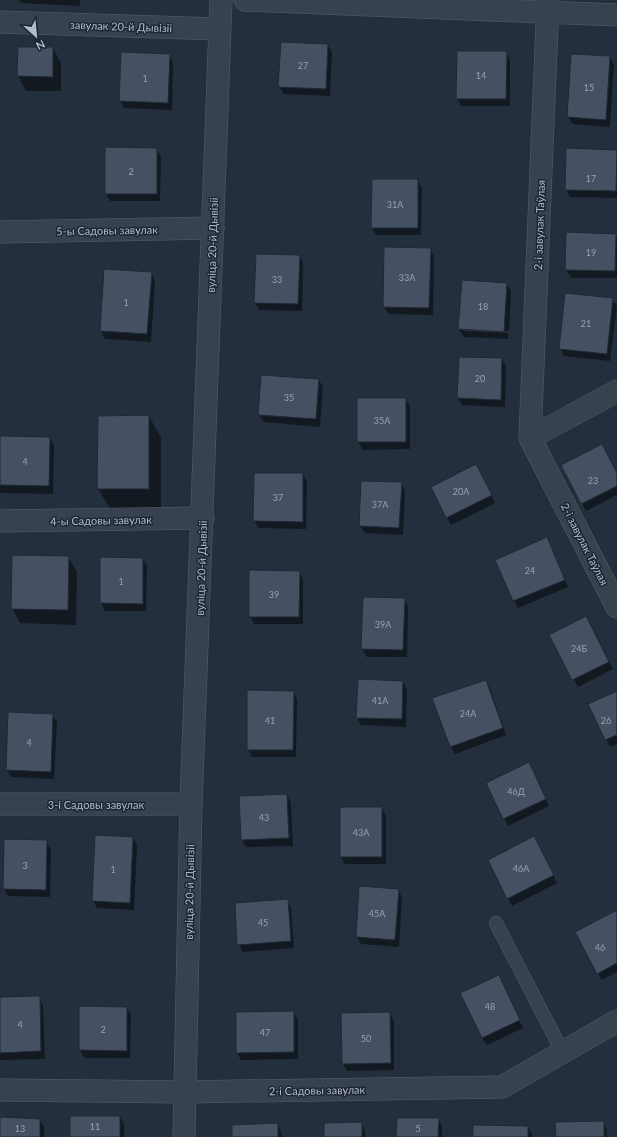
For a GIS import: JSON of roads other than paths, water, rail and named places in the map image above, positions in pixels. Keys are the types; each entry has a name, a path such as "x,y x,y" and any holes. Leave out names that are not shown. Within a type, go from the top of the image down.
{"street":[{"name":"вуліца 20-й Дывізіі","path":"184,1137 191,804 203,518 221,0"},
{"path":"246,0 548,6 617,15"},
{"name":"2-і завулак Таўлая","path":"548,6 530,438 617,607"},
{"name":"завулак 20-й Дывізіі","path":"0,22 219,29"},
{"name":"5-ы Садовы завулак","path":"0,232 213,228"},
{"path":"530,438 617,391"},
{"name":"4-ы Садовы завулак","path":"0,521 203,518"},
{"name":"3-і Садовы завулак","path":"0,804 191,804"},
{"name":"2-і Садовы завулак","path":"0,1090 184,1092 502,1087 617,1021"}],"lane":[{"path":"496,923 563,1053"}]}
